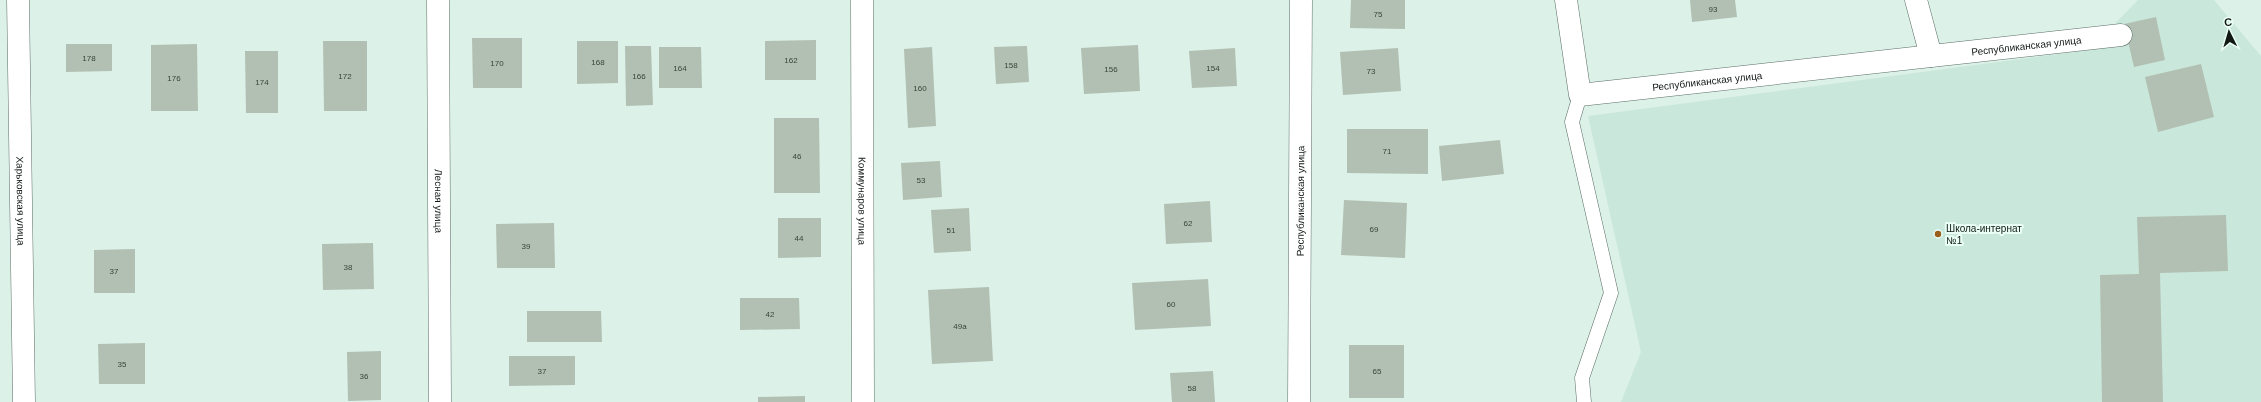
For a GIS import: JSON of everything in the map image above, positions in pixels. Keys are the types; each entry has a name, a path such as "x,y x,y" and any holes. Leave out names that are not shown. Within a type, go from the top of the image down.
{"street":[{"name":"Харьковская улица","path":"18,0 24,402"},
{"name":"Лесная улица","path":"438,0 440,402"},
{"name":"Коммунаров улица","path":"862,0 863,402"},
{"name":"Республиканская улица","path":"1299,402 1301,0"},
{"path":"1566,0 1580,95"},
{"path":"1916,0 1931,56"},
{"name":"Республиканская улица","path":"1580,95 2121,34"}],"lane":[{"path":"1580,95 1572,122 1611,293 1582,378 1584,402"}],"shaded area":[{"name":"Школа-интернат №1","path":"2138,0 2214,0 2261,56 2261,402 1621,402 1641,352 1588,116 2089,50"}],"building":[{"path":"1351,0 1405,0 1405,29 1350,28"},
{"path":"1690,0 1735,0 1737,17 1692,22"},
{"path":"2156,17 2165,60 2134,67 2124,24"},
{"path":"472,38 522,38 522,88 473,88"},
{"path":"816,40 816,80 765,80 765,41"},
{"path":"323,41 367,41 367,111 324,111"},
{"path":"577,41 618,41 618,83 577,84"},
{"path":"66,44 112,44 112,71 66,72"},
{"path":"197,44 198,111 151,111 151,45"},
{"path":"1138,45 1140,91 1084,94 1081,48"},
{"path":"625,46 651,46 653,105 626,106"},
{"path":"1027,46 1029,82 996,84 994,47"},
{"path":"659,47 701,47 702,88 659,88"},
{"path":"932,47 936,126 908,128 904,49"},
{"path":"1235,48 1237,86 1192,88 1189,51"},
{"path":"1398,48 1401,91 1343,95 1340,52"},
{"path":"245,51 278,51 278,113 246,113"},
{"path":"2201,64 2214,117 2158,132 2145,77"},
{"path":"774,118 819,118 820,193 774,193"},
{"path":"1347,129 1428,129 1428,174 1347,173"},
{"path":"1500,140 1504,174 1442,181 1439,146"},
{"path":"940,161 942,197 903,200 901,163"},
{"path":"1344,200 1407,203 1405,258 1341,255"},
{"path":"1210,201 1212,242 1166,244 1164,204"},
{"path":"969,208 971,251 934,253 931,210"},
{"path":"2226,215 2228,271 2160,273 2163,402 2102,402 2100,275 2139,274 2137,217"},
{"path":"778,218 821,218 821,257 778,258"},
{"path":"554,223 555,268 497,268 496,224"},
{"path":"373,243 374,289 323,290 322,244"},
{"path":"135,249 135,293 94,293 94,250"},
{"path":"1208,279 1211,326 1135,330 1132,283"},
{"path":"989,287 993,361 932,364 928,290"},
{"path":"740,298 799,298 800,329 740,330"},
{"path":"527,311 601,311 602,342 527,342"},
{"path":"145,343 145,384 99,384 98,344"},
{"path":"1349,345 1404,345 1404,398 1349,398"},
{"path":"381,351 381,400 348,401 347,352"},
{"path":"509,356 575,356 575,385 509,386"},
{"path":"1213,371 1215,402 1172,402 1170,373"},
{"path":"805,396 805,402 758,402 758,397"}],"place":[{"name":"Школа-интернат №1","path":"1938,234"}]}
